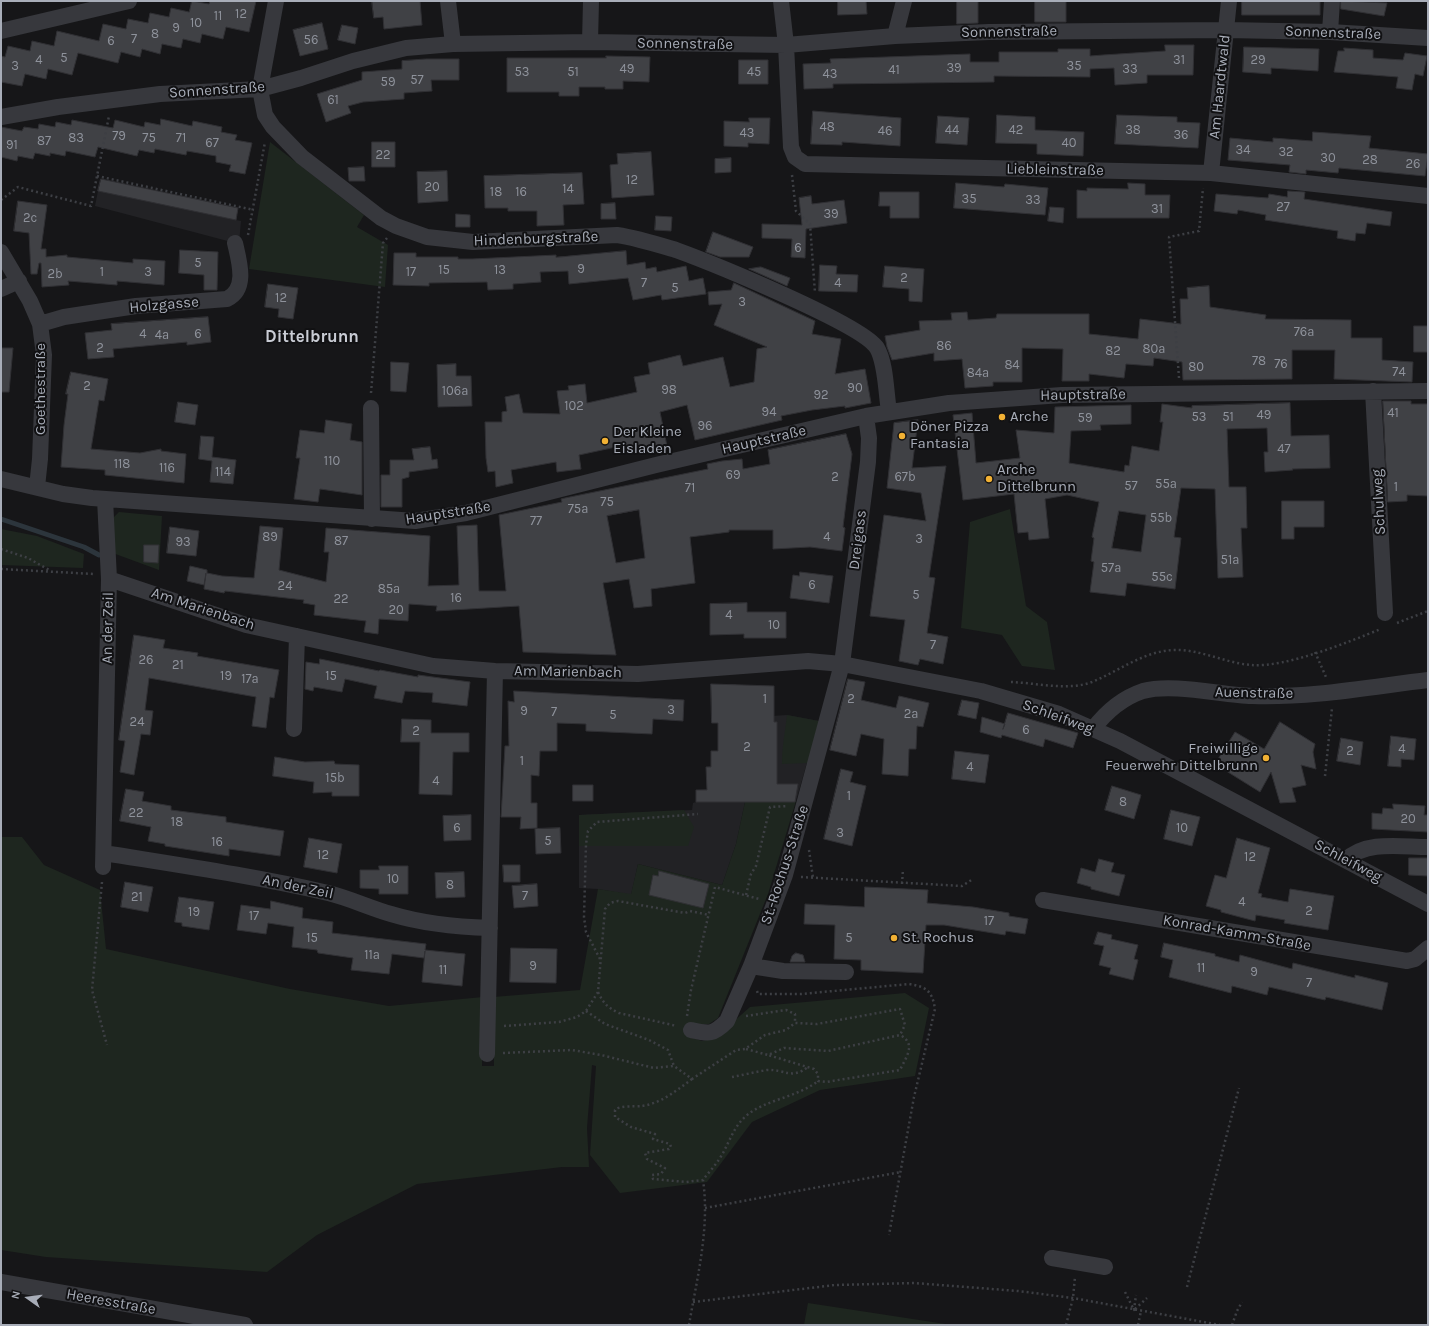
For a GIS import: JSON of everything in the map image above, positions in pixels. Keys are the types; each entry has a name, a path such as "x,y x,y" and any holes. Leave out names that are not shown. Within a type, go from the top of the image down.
{"street":[{"path":"1,31 129,1"},
{"name":"Hindenburgstraße","path":"276,1 260,89 265,115 287,143 308,162 360,203 396,226 427,237 473,242 617,236 631,237 678,251 816,311 868,340 877,348 881,361 889,411"},
{"path":"448,1 453,44"},
{"path":"590,42 591,1"},
{"name":"Liebleinstraße","path":"781,1 786,45 791,147 795,157 805,164 1208,173 1428,196"},
{"path":"894,36 904,1"},
{"name":"Am Haardtwald","path":"1208,173 1229,1"},
{"path":"1330,32 1332,1"},
{"name":"Sonnenstraße","path":"1,117 58,107 160,94 260,89 301,78 353,60 406,48 453,44 590,42 786,45 894,36 989,32 1226,30 1330,32 1428,38"},
{"name":"Holzgasse","path":"40,324 64,317 136,306 227,299 234,296 240,288 240,271 236,249"},
{"name":"Goethestraße","path":"1,252 19,281 40,324 44,355 40,459 37,487"},
{"path":"1,289 19,281"},
{"name":"Schulweg","path":"1373,391 1388,622"},
{"name":"Hauptstraße","path":"1,479 74,496 415,521 466,513 656,465 866,416 889,411 949,403 1000,398 1062,395 1428,391"},
{"path":"371,408 372,519"},
{"name":"Dreigass","path":"842,664 868,462 869,438 866,416"},
{"name":"An der Zeil","path":"105,499 110,579 103,860 295,885 335,894 390,914 421,922 463,927 490,928"},
{"name":"Am Marienbach","path":"110,579 246,624 433,666 494,671 638,674 808,661 842,664"},
{"path":"294,729 297,636"},
{"name":"Schleifweg","path":"842,664 981,691 1058,714 1120,741 1428,904"},
{"name":"St.-Rochus-Straße","path":"688,1029 706,1034 714,1032 727,1022 751,966 775,903 804,808 842,664"},
{"path":"488,1054 494,671"},
{"name":"Auenstraße","path":"1093,729 1106,712 1143,691 1167,689 1253,696 1333,692 1428,680"},
{"path":"1346,860 1353,853 1369,848 1428,847"},
{"name":"Konrad-Kamm-Straße","path":"1043,900 1400,960 1415,959 1428,948"},
{"path":"751,966 783,971 846,972"},
{"path":"1052,1258 1105,1267"},
{"name":"Heeresstraße","path":"1,1282 245,1325"}],"path":[{"path":"1,200 18,187 91,206 109,118"},
{"path":"236,249 245,247 254,210 266,139 273,127"},
{"path":"791,172 796,211 810,224 816,311"},
{"path":"1180,394 1169,237 1200,231 1208,173"},
{"path":"97,176 254,210"},
{"path":"94,193 98,195"},
{"path":"371,386 377,337 383,243 396,226"},
{"path":"1,549 28,558 52,571"},
{"path":"1,569 99,574 110,579"},
{"path":"1004,682 1067,687 1081,685 1093,682 1116,669 1156,653 1174,650 1193,652 1231,662 1251,665 1280,663 1315,652 1388,622 1428,611"},
{"path":"1315,652 1333,692 1325,776"},
{"path":"746,895 756,866 770,807 795,806 804,808"},
{"path":"600,960 586,932 584,917 584,862 588,830 597,822 698,814"},
{"path":"103,860 92,990 107,1045"},
{"path":"902,884 903,869"},
{"path":"821,878 902,884 962,886 973,879"},
{"path":"598,992 603,1002 610,1009 619,1013 688,1029 691,990 715,887 775,903"},
{"path":"488,1028 559,1022 577,1017 586,1010 598,992 605,909 610,903 618,901 685,913 690,910 709,915"},
{"path":"758,994 801,994 909,984 925,989 934,999 935,1009 914,1097 889,1235"},
{"path":"586,1010 605,1024 649,1040 668,1050 674,1066"},
{"path":"731,1013 742,1016 752,1016 786,1010 795,1014 794,1023"},
{"path":"689,1325 702,1240 705,1208 703,1180 720,1157 729,1138 746,1115 758,1108 810,1087 818,1081 826,1082 900,1070 910,1045 906,1038 900,1035 828,1051 784,1048 768,1055"},
{"path":"745,1049 814,1069 818,1074 818,1081"},
{"path":"732,1077 766,1070 794,1074 801,1073 809,1067"},
{"path":"692,1079 660,1102 652,1105 619,1107 616,1108 614,1114 615,1117 624,1124 655,1134 653,1139 670,1144 671,1146 669,1149 645,1153 647,1159 665,1168 661,1174 652,1175 653,1179 686,1182 703,1180"},
{"path":"1187,1287 1239,1088"},
{"path":"705,1208 900,1172"},
{"path":"1066,1325 1073,1298 1076,1262"},
{"path":"693,1302 835,1285 875,1283 970,1287 1073,1298 1220,1325"},
{"path":"1125,1292 1134,1310"},
{"path":"1134,1310 1136,1295"},
{"path":"1134,1310 1147,1298"},
{"path":"1232,1325 1236,1311 1242,1302"},
{"path":"1138,1325 1141,1311"}],"shaded area":[{"path":"270,142 364,215 357,227 388,245 385,287 249,269"},
{"path":"98,191 241,221 239,244 95,206"},
{"path":"1010,509 1026,606 1047,622 1055,670 1022,666 1002,635 961,628 970,522"},
{"path":"119,512 162,516 159,570 110,552 110,521"},
{"path":"1,529 37,536 84,554 83,568 1,565"},
{"path":"711,684 736,684 736,689 756,717 787,715 819,721 796,801 745,802 736,844 722,885 638,864 631,895 598,889 579,888 579,815 692,810 693,803 696,802 696,790 707,789 706,767 711,766 711,751 718,751 718,723 712,723"},
{"path":"787,715 819,721 808,763 782,764"},
{"path":"796,801 768,894 718,1018 709,1024 691,1024 688,1036 702,1041 715,1038 750,1007 905,993 929,1008 915,1076 820,1090 752,1122 707,1182 620,1193 590,1155 596,1066 592,1065 587,1128 589,1167 562,1167 417,1184 317,1235 267,1272 46,1257 1,1250 1,837 22,837 44,865 100,890 106,949 290,989 389,1006 483,997 482,1066 494,1066 493,997 580,990 598,889 631,894 638,864 722,885 736,844 745,802"},
{"path":"684,810 694,827 688,846 579,846 579,815"},
{"path":"808,1303 952,1325 804,1325"}],"building":[{"path":"192,1 209,4 210,1 256,1 249,32 226,27 223,39 202,34 200,43 183,39 181,48 162,44 160,54 142,49 140,57 121,52 118,63 78,53 72,75 48,69 46,79 25,74 22,86 1,82 1,56 5,57 8,46 30,51 32,41 54,46 57,31 99,41 103,24 126,29 128,19 148,23 150,13 169,17 171,8 189,12"},
{"path":"372,1 420,1 422,25 384,29 383,17 374,18"},
{"path":"838,1 866,1 867,14 838,15"},
{"path":"957,1 978,1 978,23 957,24"},
{"path":"1035,1 1066,1 1066,22 1035,22"},
{"path":"1242,1 1320,1 1320,15 1242,15"},
{"path":"1341,1 1387,3 1384,16 1341,9"},
{"path":"322,23 328,49 300,56 293,30"},
{"path":"342,25 358,28 355,44 338,40"},
{"path":"1165,45 1194,45 1193,75 1147,75 1147,83 1115,85 1114,68 1090,69 1090,77 994,76 994,82 833,84 833,88 804,89 803,64 831,63 830,59 970,54 970,62 999,62 999,52 1058,52 1058,49 1090,49 1090,56 1165,51"},
{"path":"1244,47 1319,49 1318,71 1271,68 1271,74 1243,72"},
{"path":"1344,48 1373,50 1373,58 1403,60 1405,53 1427,56 1423,76 1415,74 1412,90 1396,88 1398,77 1334,72 1338,51 1344,51"},
{"path":"606,56 650,57 649,82 623,81 623,89 579,87 579,96 559,96 559,92 507,92 507,58 606,58"},
{"path":"459,59 459,80 431,80 432,91 404,93 404,99 363,102 348,106 351,113 326,122 317,94 362,80 362,72 402,69 402,61"},
{"path":"739,60 768,60 768,84 739,84"},
{"path":"813,111 901,118 900,146 842,142 842,145 811,144"},
{"path":"997,115 1035,117 1035,130 1084,132 1083,156 1037,154 1037,144 996,143"},
{"path":"1117,115 1177,117 1177,122 1200,123 1198,148 1115,144"},
{"path":"938,116 969,118 967,145 936,143"},
{"path":"749,118 770,118 769,144 748,143 748,147 724,146 724,121 749,122"},
{"path":"161,119 192,126 193,121 222,127 221,132 237,135 235,140 252,143 245,174 229,171 231,165 216,162 216,156 187,151 186,155 155,149 154,153 139,150 137,156 98,147 95,157 66,151 65,156 50,153 50,156 35,153 33,159 18,156 17,161 1,157 1,127 22,131 24,127 38,129 39,124 55,127 56,122 71,125 72,120 113,128 115,120 144,127 145,122 160,125"},
{"path":"1313,132 1371,136 1369,148 1428,154 1425,176 1339,168 1338,173 1306,170 1306,174 1289,172 1290,165 1228,160 1230,138 1273,142 1273,138 1312,141"},
{"path":"372,142 395,142 395,167 372,167"},
{"path":"651,152 654,195 612,198 610,165 618,164 617,154"},
{"path":"731,158 731,172 715,173 715,159"},
{"path":"364,167 365,181 349,181 348,168"},
{"path":"447,171 448,201 418,203 417,172"},
{"path":"582,173 584,204 563,205 564,225 537,226 537,211 508,211 508,208 485,208 484,176"},
{"path":"101,179 238,208 236,220 98,191"},
{"path":"956,183 1004,187 1005,184 1048,188 1045,215 954,208"},
{"path":"1128,183 1145,184 1145,195 1170,195 1169,218 1077,218 1077,190 1087,191 1087,188 1128,189"},
{"path":"1288,191 1305,192 1304,199 1392,212 1390,226 1367,223 1365,234 1356,233 1355,241 1337,238 1338,231 1265,220 1266,215 1238,210 1237,214 1214,211 1216,194 1268,198 1269,194 1287,197"},
{"path":"880,192 919,192 919,218 890,218 890,206 879,206"},
{"path":"811,196 812,204 844,200 847,223 806,229 805,258 791,257 792,239 762,238 762,224 802,225 799,198"},
{"path":"18,201 47,205 41,249 46,249 46,257 67,255 67,257 133,263 133,259 165,261 164,285 117,281 117,285 68,281 69,285 42,287 41,263 39,263 37,274 31,274 29,233 14,231"},
{"path":"615,203 616,219 601,219 601,204"},
{"path":"1050,207 1064,208 1063,223 1048,221"},
{"path":"456,214 470,215 470,227 456,227"},
{"path":"656,216 672,217 671,231 655,230"},
{"path":"713,232 753,247 749,257 720,257 706,252"},
{"path":"180,250 218,252 217,290 204,290 204,275 179,273"},
{"path":"626,251 627,265 645,262 646,269 656,267 657,272 686,266 689,281 703,278 706,294 662,300 661,295 633,300 628,278 569,284 568,271 540,272 541,282 513,284 513,289 488,290 487,282 429,283 429,286 393,285 394,253 416,253 416,257 458,257 458,259 472,259 556,255 556,257"},
{"path":"820,265 837,266 836,274 858,275 857,292 819,291"},
{"path":"885,266 924,269 922,302 909,301 909,289 883,287"},
{"path":"761,267 790,278 787,286 749,269"},
{"path":"734,283 815,321 812,334 841,339 835,374 865,369 871,403 845,408 845,406 812,410 781,416 782,420 695,440 687,405 660,412 667,446 649,450 648,447 618,454 616,447 579,455 581,469 557,472 556,462 511,470 513,483 496,487 495,471 488,472 485,422 502,422 502,412 507,411 505,397 519,394 523,413 560,414 557,391 569,390 568,386 585,384 587,403 637,392 634,377 650,374 648,363 680,355 683,366 723,357 730,387 754,382 757,349 767,347 714,325 722,304 709,305 708,292 731,290"},
{"path":"268,284 298,288 293,319 278,317 279,309 265,307"},
{"path":"1209,286 1210,307 1266,315 1265,319 1351,320 1351,338 1382,338 1382,360 1413,362 1412,382 1334,379 1335,350 1292,350 1292,379 1183,380 1182,362 1154,358 1153,366 1126,364 1124,378 1089,374 1089,381 1062,381 1063,349 1022,348 1022,382 993,382 993,386 965,388 962,359 934,361 934,353 892,360 885,336 920,330 919,321 952,320 951,313 967,312 968,320 996,318 997,314 1089,314 1089,334 1138,339 1140,319 1181,324 1180,299 1188,299 1187,288"},
{"path":"208,317 211,342 187,345 187,342 113,349 114,357 88,359 85,333 112,330 111,324"},
{"path":"1414,326 1428,326 1428,352 1414,352"},
{"path":"1,348 13,348 9,392 1,392"},
{"path":"391,362 409,363 406,392 391,391"},
{"path":"456,364 456,376 471,376 472,406 438,407 437,365"},
{"path":"71,372 108,379 104,401 99,400 91,449 140,453 161,449 161,451 186,454 184,483 105,475 105,470 61,467 68,394 66,394"},
{"path":"1383,401 1411,401 1411,404 1428,404 1428,496 1407,495 1407,501 1388,502"},
{"path":"178,402 198,405 195,425 175,422"},
{"path":"1290,403 1291,436 1329,435 1330,468 1292,469 1293,470 1265,472 1264,452 1268,452 1267,428 1227,429 1229,487 1246,487 1247,528 1241,528 1243,577 1218,578 1215,489 1181,488 1174,537 1181,538 1175,589 1127,583 1125,596 1090,592 1094,562 1091,561 1094,538 1092,537 1099,502 1067,495 1045,499 1049,538 1029,540 1028,532 1018,533 1014,494 963,500 953,415 972,413 976,463 1020,458 1016,430 1054,433 1055,407 1131,405 1131,424 1100,425 1101,430 1071,431 1069,463 1124,472 1125,465 1129,466 1132,446 1159,451 1163,422 1160,422 1162,404 1192,408 1192,406","holes":["1119,511 1146,515 1141,552 1112,548"]},
{"path":"326,420 352,424 350,440 362,442 362,495 320,489 318,502 294,499 300,458 296,458 300,430 324,433"},
{"path":"918,420 912,468 946,466 929,577 935,578 927,633 948,637 943,664 920,659 918,665 899,661 905,620 870,616 884,515 926,521 921,493 887,488 894,423"},
{"path":"846,434 852,454 843,527 845,528 842,551 810,547 773,549 773,530 729,530 729,532 690,537 695,583 651,589 652,606 634,608 629,579 603,583 616,655 523,652 519,606 436,611 437,606 409,604 408,621 379,619 378,634 364,632 366,621 314,615 315,605 303,603 304,600 225,591 224,593 204,589 206,573 204,585 187,581 190,566 207,570 207,573 222,576 254,578 260,526 283,528 279,570 326,582 329,552 324,552 326,528 430,536 428,586 459,585 457,526 477,525 479,591 506,591 499,515 562,502 561,499 565,498 708,469 707,464 722,461 742,459 743,469 770,464 768,450","holes":["639,510 645,558 616,563 607,516"]},
{"path":"201,436 214,437 212,457 236,460 233,484 210,482 212,461 199,459"},
{"path":"430,447 432,460 437,459 438,468 409,472 409,477 402,479 402,507 381,507 381,475 390,475 390,460 414,460 412,449"},
{"path":"1282,501 1324,501 1324,527 1294,527 1294,539 1282,539"},
{"path":"170,527 199,531 196,556 167,553"},
{"path":"144,545 159,545 158,563 144,562"},
{"path":"800,572 833,576 829,603 790,598 793,575 799,576"},
{"path":"747,603 747,612 786,612 786,638 744,638 744,634 710,635 710,604"},
{"path":"134,635 165,640 163,648 198,653 197,656 279,670 274,698 270,697 266,728 252,726 256,697 149,678 145,710 153,711 150,735 141,734 134,775 120,772 125,741 119,740"},
{"path":"320,659 418,677 418,675 470,682 467,706 432,702 433,693 405,691 402,703 374,698 377,686 345,679 342,692 314,687 313,691 305,689 306,662 319,664"},
{"path":"848,679 865,682 861,700 896,708 899,696 929,703 923,727 917,726 916,749 909,749 908,776 882,774 884,739 861,734 856,756 830,750"},
{"path":"711,684 774,686 774,722 777,722 777,784 798,784 795,802 696,802 696,790 707,790 706,767 711,767 711,751 718,751 718,723 712,723"},
{"path":"514,691 684,700 683,721 653,719 652,734 586,731 586,724 557,723 557,751 540,751 539,776 531,775 531,803 537,803 537,828 520,829 521,817 501,817 505,746 509,746 508,701 514,702"},
{"path":"962,700 979,703 976,719 958,715"},
{"path":"1008,713 1078,733 1073,748 1045,739 1043,747 1002,735 1001,738 980,732 982,717 1005,724"},
{"path":"402,719 431,720 431,733 469,733 469,752 453,752 452,795 419,794 420,742 401,742"},
{"name":"Freiwillige Feuerwehr Dittelbrunn","path":"1280,722 1315,744 1313,752 1316,769 1301,765 1306,785 1292,788 1296,802 1280,803 1271,772 1260,792 1215,764 1235,732 1264,749"},
{"path":"1391,736 1416,739 1414,760 1401,759 1401,767 1388,766"},
{"path":"1341,738 1363,742 1360,765 1337,761"},
{"path":"955,751 989,755 985,783 952,779"},
{"path":"275,757 305,762 334,761 335,764 359,765 359,796 332,796 332,792 313,793 314,782 273,776"},
{"path":"841,769 853,772 850,782 866,786 852,846 824,839"},
{"path":"573,785 593,785 593,801 573,801"},
{"path":"1112,786 1141,795 1134,819 1105,810"},
{"path":"126,789 144,792 142,801 171,806 171,810 226,817 226,822 284,831 280,856 229,849 229,856 165,846 165,844 148,841 151,827 120,821"},
{"path":"1393,804 1425,806 1424,815 1428,815 1428,832 1372,829 1372,813 1382,814 1383,808 1393,809"},
{"path":"1171,810 1200,817 1192,846 1164,839"},
{"path":"471,815 471,840 444,841 443,816"},
{"path":"560,828 561,853 536,854 535,829"},
{"path":"309,838 342,844 337,873 304,867"},
{"path":"1237,838 1270,848 1258,893 1262,894 1261,897 1288,902 1290,889 1334,896 1328,930 1284,923 1285,920 1256,915 1255,921 1221,912 1221,910 1206,906 1215,875 1226,878"},
{"path":"1409,858 1428,858 1428,876 1409,875"},
{"path":"1099,859 1114,863 1111,872 1125,875 1119,896 1091,889 1091,887 1077,883 1081,868 1095,872"},
{"path":"503,865 520,865 520,882 504,882"},
{"path":"379,866 408,866 408,894 379,894 379,889 360,888 360,870 379,870"},
{"path":"659,871 709,884 703,908 649,895 653,875 658,876"},
{"path":"464,872 465,897 436,898 435,873"},
{"path":"125,882 153,887 148,912 121,907"},
{"path":"537,884 538,906 514,908 512,886"},
{"path":"865,887 928,890 927,903 973,907 1009,913 1009,916 1028,919 1025,934 1006,931 1005,935 944,925 926,925 923,973 861,970 861,960 834,959 835,925 804,924 805,904 864,907"},
{"path":"179,897 214,902 209,930 182,926 182,923 175,922"},
{"path":"271,901 303,908 302,918 333,922 332,933 426,944 425,950 465,954 462,986 422,982 425,951 424,958 392,954 389,974 351,970 353,958 318,953 317,950 292,947 294,927 268,923 266,934 237,930 241,905 270,909"},
{"path":"1098,932 1112,935 1111,939 1138,945 1134,959 1138,960 1133,980 1109,974 1111,968 1099,965 1104,946 1094,944"},
{"path":"1164,943 1215,954 1215,956 1239,962 1240,955 1292,969 1293,963 1355,978 1355,975 1388,983 1382,1010 1326,997 1325,1000 1269,987 1267,995 1232,986 1231,993 1169,977 1173,960 1161,957"},
{"path":"511,948 557,949 556,983 510,982"},
{"path":"796,953 803,955 805,962 790,962 792,956"}],"waterway":[{"path":"1,519 84,547 99,555"}],"place":[{"name":"Arche","path":"1002,417"},
{"name":"Döner Pizza Fantasia","path":"902,436"},
{"name":"Der Kleine Eisladen","path":"605,441"},
{"name":"Arche Dittelbrunn","path":"989,479"},
{"name":"Freiwillige Feuerwehr Dittelbrunn","path":"1266,758"},
{"name":"St. Rochus","path":"894,938"}],"district":[{"name":"Dittelbrunn","path":"312,337"}]}
